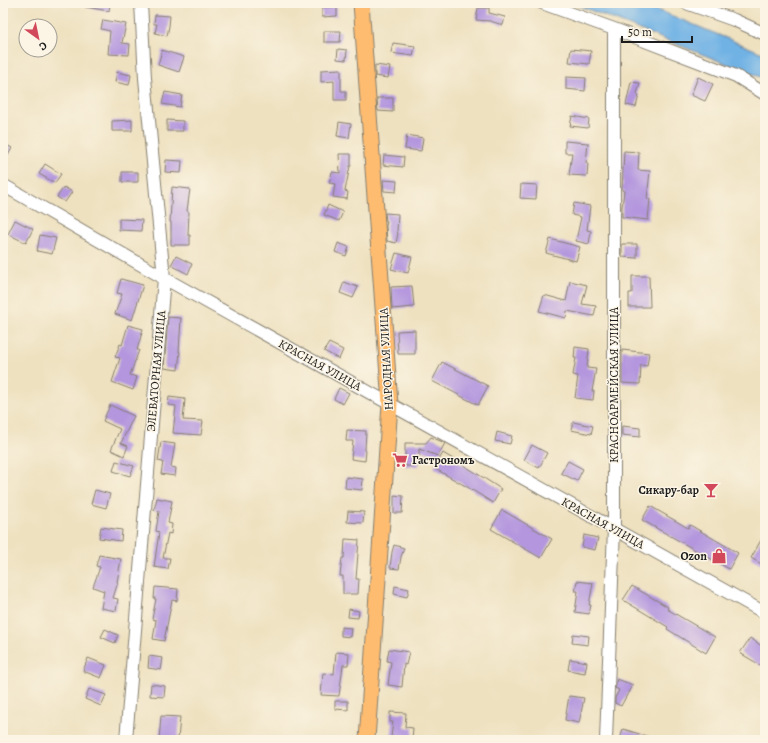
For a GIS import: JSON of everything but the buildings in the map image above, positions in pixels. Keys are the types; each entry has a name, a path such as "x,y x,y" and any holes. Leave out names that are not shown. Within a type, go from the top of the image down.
{"main road":[{"name":"НАРОДНАЯ УЛИЦА","path":"361,3 390,404 367,740"}],"street":[{"name":"ЭЛЕВАТОРНАЯ УЛИЦА","path":"126,740 164,278 145,78 141,3"},
{"path":"542,3 736,76 765,94"},
{"path":"686,3 734,20 765,34"},
{"name":"КРАСНОАРМЕЙСКАЯ УЛИЦА","path":"606,740 614,528 614,29"},
{"name":"КРАСНАЯ УЛИЦА","path":"3,185 164,278 765,613"}],"water":[{"path":"572,3 641,3 765,54 765,79"}],"place":[{"name":"Гастрономъ","path":"400,460"},
{"name":"Сикару-бар","path":"711,490"},
{"name":"Ozon","path":"719,556"}]}
